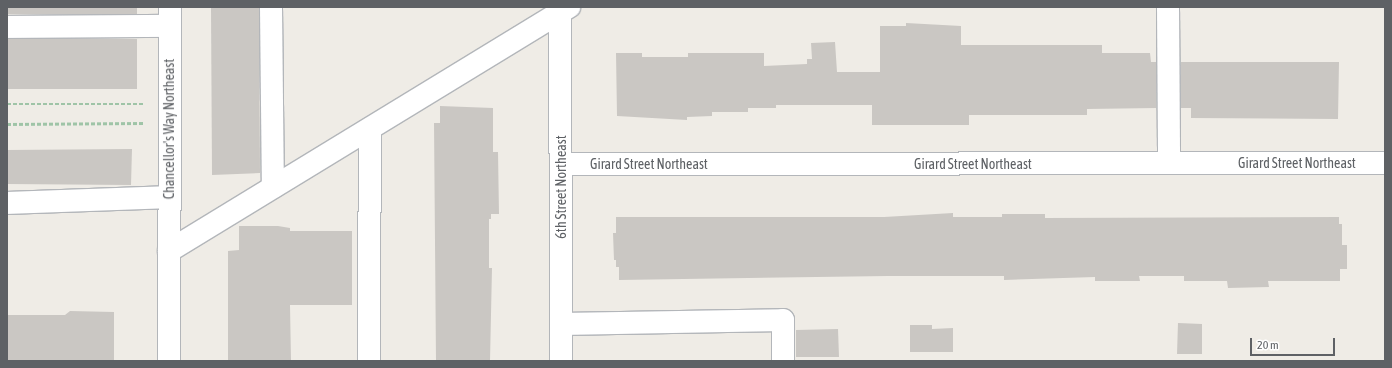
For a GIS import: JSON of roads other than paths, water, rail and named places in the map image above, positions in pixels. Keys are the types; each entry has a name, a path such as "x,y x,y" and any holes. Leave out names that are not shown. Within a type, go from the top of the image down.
{"street":[{"path":"271,7 273,187"},
{"path":"1168,7 1169,163"},
{"path":"169,251 370,130 563,9"},
{"name":"6th Street Northeast","path":"561,361 563,9"},
{"path":"7,27 170,17"},
{"name":"Chancellor's Way Northeast","path":"169,361 168,197 170,17"},
{"path":"369,361 370,130"},
{"name":"Girard Street Northeast","path":"561,164 1385,163"},
{"path":"7,203 168,197"},
{"path":"561,324 782,320 783,361"}]}
